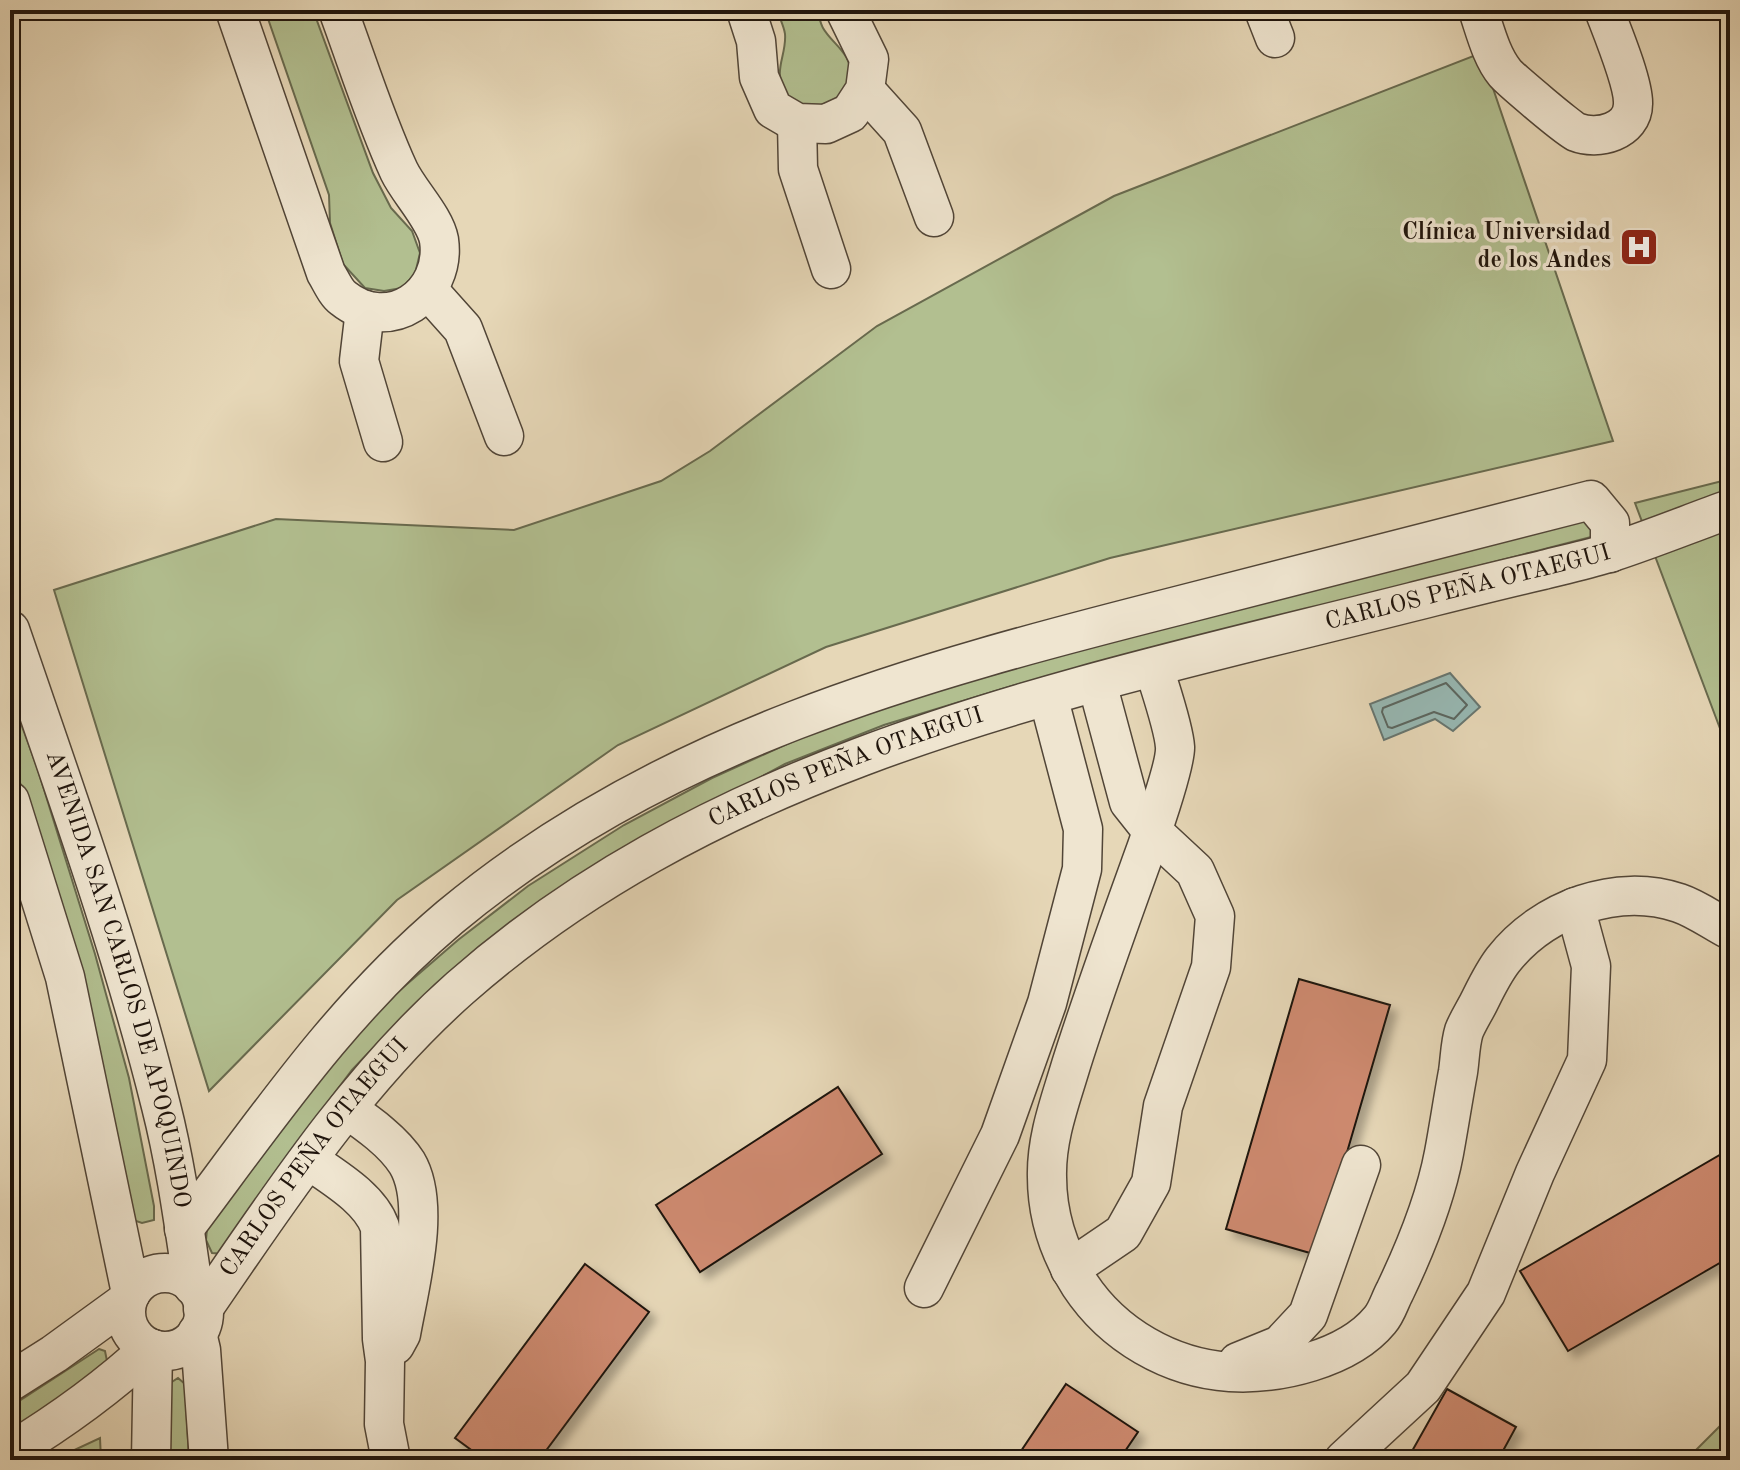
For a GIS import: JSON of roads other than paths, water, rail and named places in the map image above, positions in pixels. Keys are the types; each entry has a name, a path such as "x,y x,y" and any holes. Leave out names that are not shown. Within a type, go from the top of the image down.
{"street":[{"path":"235,10 326,273 342,298 365,310 390,312 412,306 429,291 438,263 439,238 407,187 391,153 338,10"},
{"path":"746,10 756,41 759,77 773,109 797,123 826,124 850,113 865,90 869,59 845,10"},
{"path":"1478,10 1488,41 1504,72 1576,132 1598,135 1620,130 1632,116 1634,101 1604,10"},
{"path":"865,90 902,131 934,217"},
{"path":"797,123 798,169 831,269"},
{"path":"429,291 463,329 504,436"},
{"path":"365,310 359,361 383,442"},
{"name":"CARLOS PEÑA OTAEGUI","path":"184,1229 312,1057 396,967 449,918 506,873 566,832 628,795 692,763 887,685 1077,631 1591,500 1610,523 1610,553 1097,683 911,738 805,777 612,875 558,910 458,990 381,1067 198,1309"},
{"path":"1610,553 1730,509"},
{"name":"AVENIDA SAN CARLOS DE APOQUINDO","path":"10,630 92,872 162,1109 198,1309 209,1460"},
{"path":"1154,668 1176,748 1152,831 1085,1021 1049,1144 1046,1176 1049,1208 1057,1240 1070,1269 1097,1306 1131,1338 1158,1353 1187,1365 1217,1371 1276,1371 1333,1353 1381,1319 1411,1256 1430,1206 1443,1159 1464,1031 1491,979 1510,952 1535,929 1575,907 1601,899 1627,896 1681,904 1730,930"},
{"path":"1070,1269 1123,1233 1151,1183 1163,1106 1211,967 1215,916 1195,871 1152,831 1129,802 1097,683"},
{"path":"924,1288 1000,1135 1047,1003 1082,869 1083,829 1048,696"},
{"name":"AVENIDA SAN CARLOS DE APOQUINDO","path":"10,801 65,977 129,1297"},
{"path":"1344,1460 1423,1387 1486,1293 1535,1173 1587,1060 1591,966 1575,907"},
{"path":"347,1109 375,1129 407,1163 417,1197 418,1239 401,1334 385,1361"},
{"path":"309,1160 375,1213 380,1227 384,1424 391,1460"},
{"path":"1217,1371 1280,1345 1308,1315 1361,1165"},
{"path":"10,1382 54,1354 129,1297 141,1281 164,1273 179,1277 198,1309 179,1348 152,1348 142,1343 131,1331 126,1317 129,1297"},
{"path":"10,1452 112,1384 152,1348"},
{"path":"151,1460 152,1348"}],"water":[{"path":"1450,673 1480,707 1453,731 1435,719 1384,740 1370,704"}],"place":[{"name":"Clínica Universidad de los Andes","path":"1639,247"}]}
